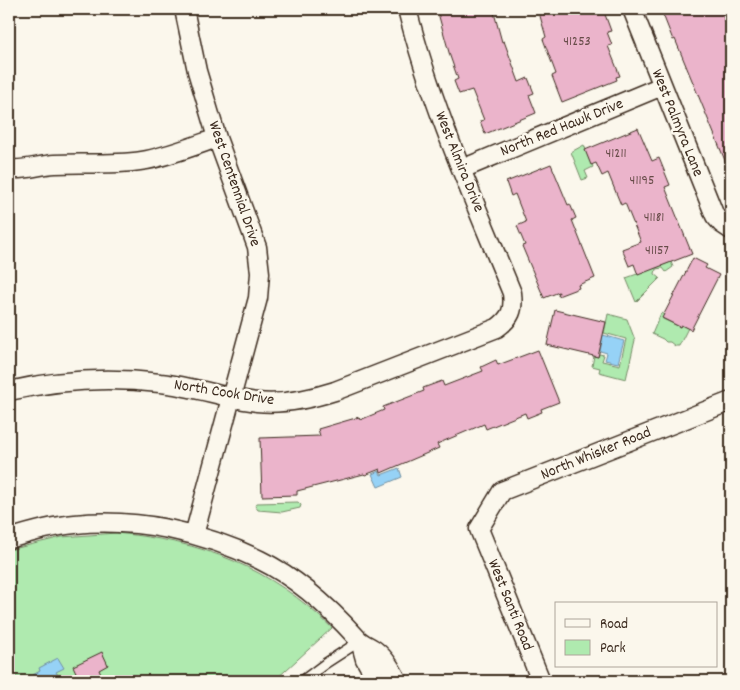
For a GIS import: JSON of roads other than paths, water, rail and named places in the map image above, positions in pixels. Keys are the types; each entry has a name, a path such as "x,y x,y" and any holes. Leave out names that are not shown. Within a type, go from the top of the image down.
{"street":[{"name":"West Centennial Drive","path":"184,9 197,71 237,196 248,219 257,247 260,273 258,298 194,535"},
{"name":"West Almira Drive","path":"407,9 433,97 512,294 514,304 512,314"},
{"name":"West Palmyra Lane","path":"632,9 714,216 731,230"},
{"name":"North Red Hawk Drive","path":"462,169 662,86"},
{"path":"9,169 20,170 52,164 146,160 171,154 218,138"},
{"name":"North Cook Drive","path":"9,391 59,382 127,380 160,383 257,402 285,402 312,398 335,391 497,328 506,322 512,314"},
{"name":"North Whisker Road","path":"479,529 502,491 731,401"},
{"path":"9,539 36,531 75,524 117,523 150,525 194,535 261,560 291,579 318,599 360,641 376,651 388,663 398,681"},
{"name":"West Santi Road","path":"479,529 541,681"},
{"path":"360,641 365,659 377,681"}],"lane":[{"path":"302,681 326,662 360,641"}],"water":[{"path":"603,335 624,341 618,363 605,360 607,353 600,351"},
{"path":"399,468 402,477 378,487 372,474 379,471 381,475"},
{"path":"58,658 64,668 56,672 61,681 33,681 36,680 33,675 40,671 39,668"}]}
